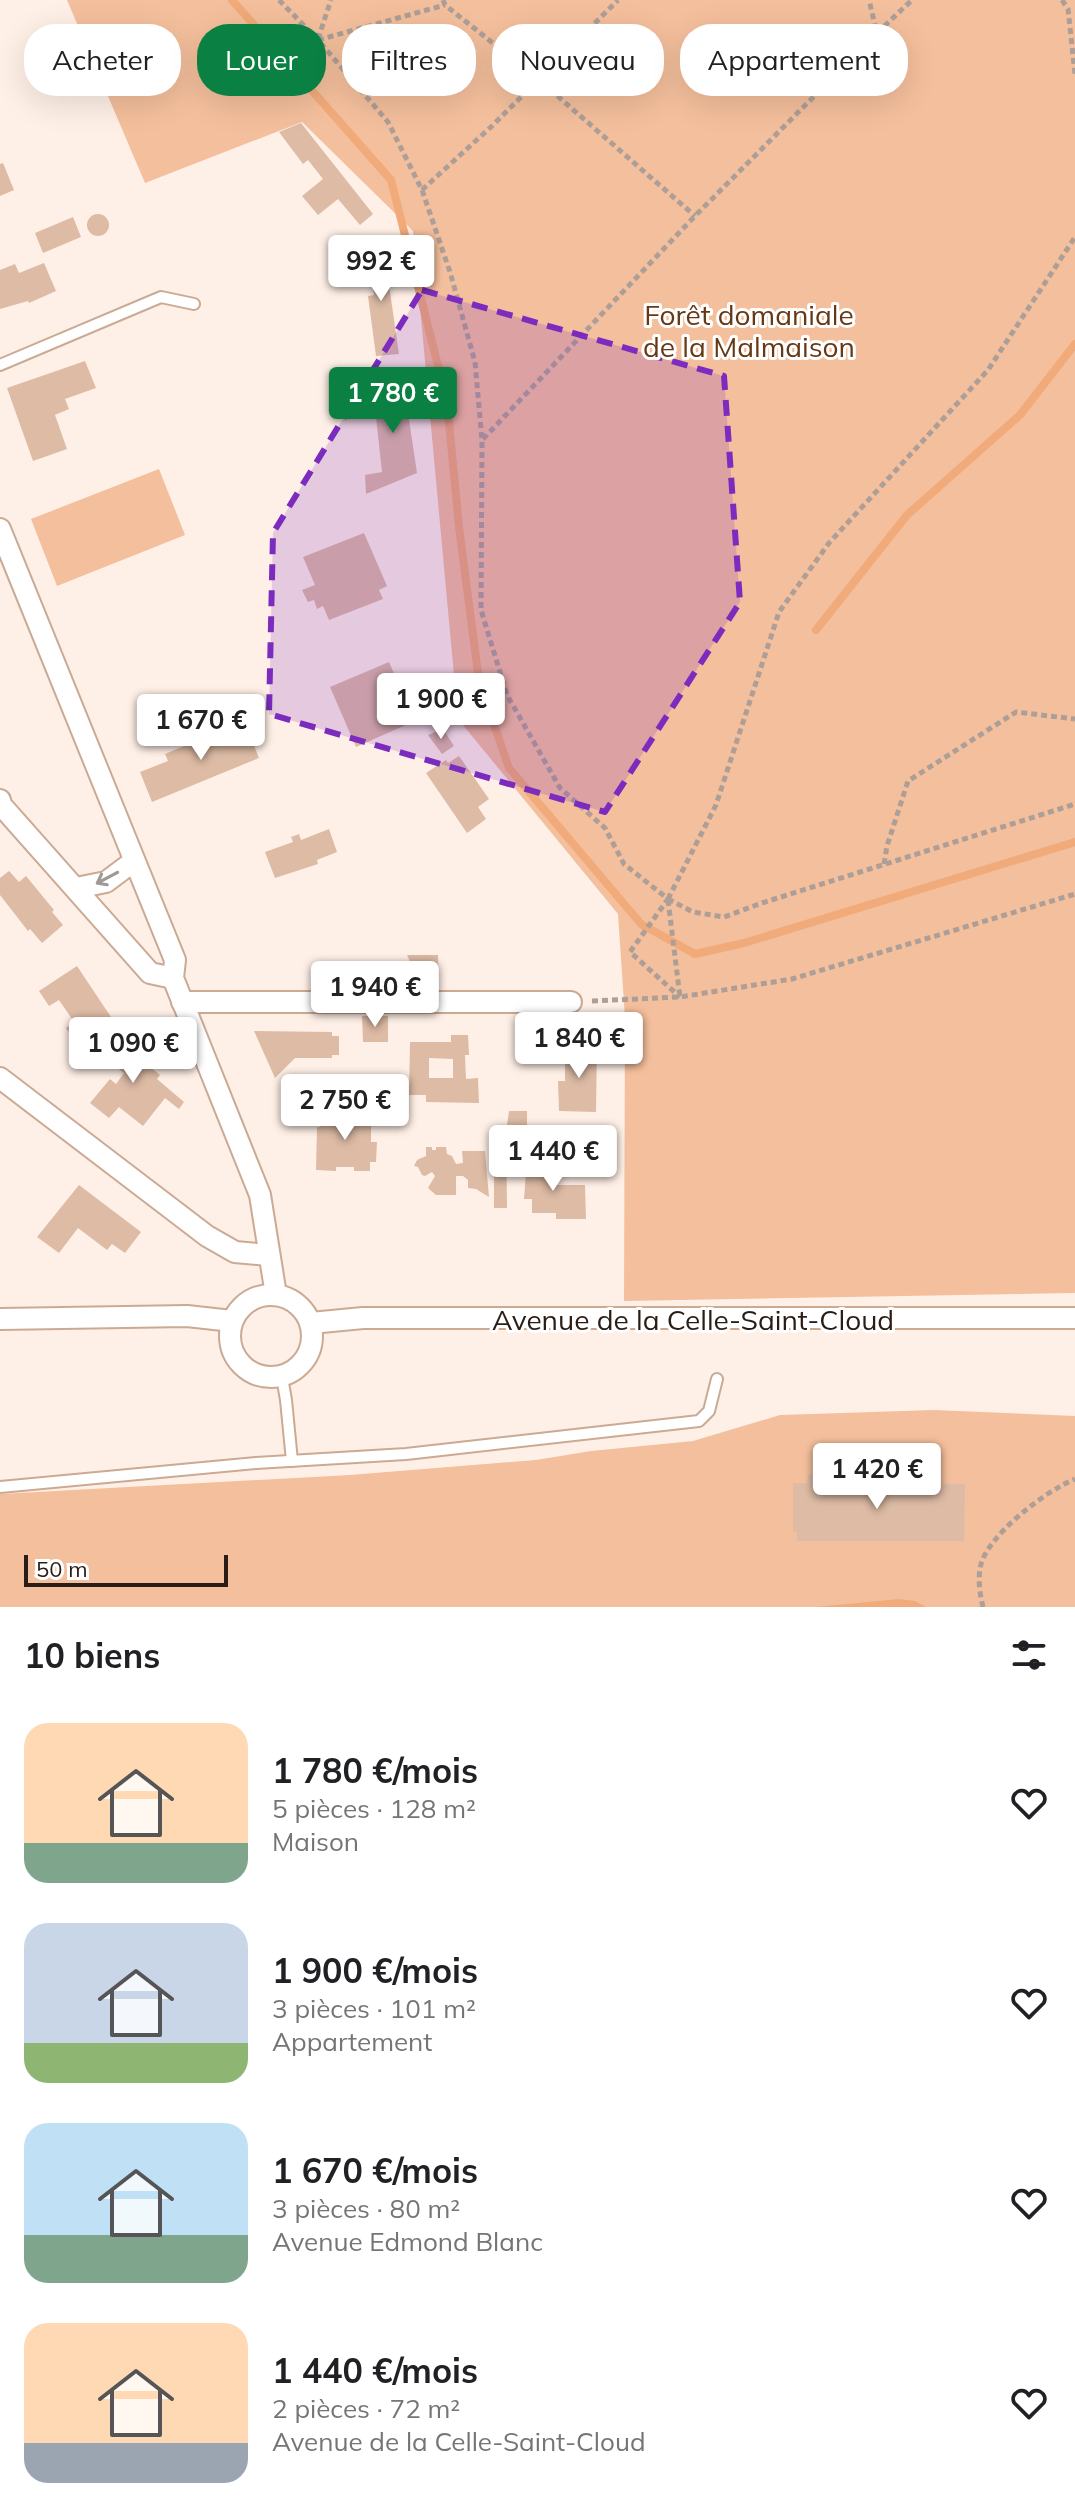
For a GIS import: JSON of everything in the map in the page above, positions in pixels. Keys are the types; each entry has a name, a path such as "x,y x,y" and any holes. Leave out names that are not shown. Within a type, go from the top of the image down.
{"street":[{"path":"0,529 175,960 173,978 260,1195 276,1295"},
{"path":"0,800 1,805 150,973 173,978"},
{"path":"70,883 106,882 134,861"},
{"path":"182,1002 571,1002"},
{"path":"0,1078 207,1236 235,1252 268,1255"},
{"path":"276,1295 291,1299 303,1309 311,1323 313,1340 308,1356 297,1369 282,1377 263,1377 247,1370 235,1356 230,1339 232,1321 243,1306 258,1296 276,1295"},
{"path":"0,1319 187,1316 232,1321"},
{"name":"Avenue de la Celle-Saint-Cloud","path":"311,1323 363,1318 1075,1318"}],"lane":[{"path":"0,365 161,297 194,304"},
{"path":"282,1377 292,1461"},
{"path":"0,1487 406,1454 699,1421 709,1411 717,1379"}],"path":[{"path":"279,0 302,24"},
{"path":"323,24 331,0"},
{"path":"594,24 618,0"},
{"path":"869,0 875,24"},
{"path":"887,24 912,0"},
{"path":"1062,0 1068,9 1075,74"},
{"path":"326,38 444,2 492,41"},
{"path":"326,49 388,122 422,190 450,272 475,362 482,440 481,610 507,695 560,788 605,828 624,864 668,899 693,912 724,917 1075,804"},
{"path":"422,190 521,96"},
{"path":"557,96 695,216"},
{"path":"482,440 695,216 814,96"},
{"path":"680,997 630,952 668,899 716,805 779,612 829,543 988,370 1075,237"},
{"path":"884,864 908,781 1016,712 1075,719"},
{"path":"571,1002 680,997 792,979 1075,894"},
{"path":"668,899 680,997"},
{"path":"983,1607 980,1566 996,1538 1034,1502 1075,1479"}],"highlighted area":[{"path":"422,290 724,376 740,602 605,812 269,714 273,533"}],"green space":[{"name":"Forêt domaniale de la Malmaison","path":"67,0 1075,0 1075,1293 624,1301 625,1018 618,914 458,719 413,231 302,122 145,183 108,96 181,96 181,24 77,24"},
{"path":"159,469 185,535 57,586 31,519"},
{"path":"934,1410 1075,1416 1075,1607 0,1607 0,1494 350,1475 536,1460 693,1441 780,1415"}],"shaded area":[{"path":"899,1599 915,1601 926,1607 816,1607"}],"building":[{"path":"301,123 373,214 360,225 338,199 318,215 302,196 323,179 308,160 303,164 279,132"},
{"path":"3,163 14,190 0,196 0,164"},
{"path":"98,214 106,217 109,225 106,233 98,236 90,233 87,225 90,217"},
{"path":"73,217 81,237 43,253 35,233"},
{"path":"387,247 388,278 399,354 376,356 368,296 374,295 370,269 364,271 362,251"},
{"path":"44,263 56,291 29,303 0,309 0,270 15,264 19,273"},
{"path":"85,361 96,388 65,399 69,409 55,415 67,449 33,461 7,388"},
{"path":"402,373 417,473 366,494 365,475 382,472 375,408 381,406 377,378"},
{"path":"364,533 387,586 379,590 383,599 329,620 323,606 317,609 314,600 308,602 302,590 315,585 303,557"},
{"path":"389,662 415,721 356,747 330,687"},
{"path":"244,721 259,758 152,802 140,772 168,761 165,754"},
{"path":"443,729 454,746 442,754 428,735"},
{"path":"459,756 489,799 478,807 486,819 467,833 426,773"},
{"path":"329,829 337,852 317,860 318,864 275,878 265,852 293,842 291,837 299,834 301,840"},
{"path":"9,871 19,882 26,876 63,925 42,943 30,929 28,931 0,895 0,878"},
{"path":"407,955 438,955 439,981 419,981"},
{"path":"77,966 113,1020 77,1045 66,1028 74,1022 59,1000 49,1006 39,991"},
{"path":"362,1016 388,1016 388,1042 363,1042"},
{"path":"122,1031 143,1048 132,1064 136,1067 141,1060 160,1075 157,1079 184,1102 179,1109 165,1098 143,1126 119,1107 109,1118 90,1103 110,1079 116,1084 124,1073 119,1069 122,1065 107,1052"},
{"path":"254,1031 332,1032 332,1036 339,1036 339,1055 332,1055 332,1058 295,1058 275,1078"},
{"path":"451,1035 468,1035 466,1079 478,1078 479,1103 426,1102 426,1095 409,1095 410,1042 451,1042","holes":["429,1058 453,1059 453,1078 429,1078"]},
{"path":"565,1045 597,1046 596,1112 559,1111 558,1081 565,1081"},
{"path":"509,1111 527,1111 527,1158 508,1158 509,1132 506,1132"},
{"path":"320,1113 371,1114 371,1142 377,1142 376,1162 370,1162 370,1171 354,1171 354,1167 336,1167 336,1171 316,1170"},
{"path":"494,1131 506,1132 507,1208 494,1208"},
{"path":"426,1147 436,1150 436,1147 446,1147 447,1154 456,1164 463,1163 462,1151 485,1151 489,1197 468,1188 468,1180 463,1176 456,1176 456,1195 436,1195 428,1188 435,1176 432,1172 422,1175 414,1166 417,1160 426,1156"},
{"path":"527,1160 554,1161 554,1185 585,1185 586,1219 556,1219 556,1213 532,1213 532,1199 524,1199"},
{"path":"79,1185 141,1232 125,1253 112,1244 107,1250 78,1228 59,1253 37,1237"},
{"path":"808,1475 845,1475 845,1483 965,1484 964,1541 797,1541 797,1532 793,1532 793,1483 807,1483"}],"waterway":[{"path":"232,0 391,180 447,401 479,681 509,768 641,924 695,954 744,943 1075,842"},
{"path":"816,630 907,515 1020,415 1075,344"}]}
